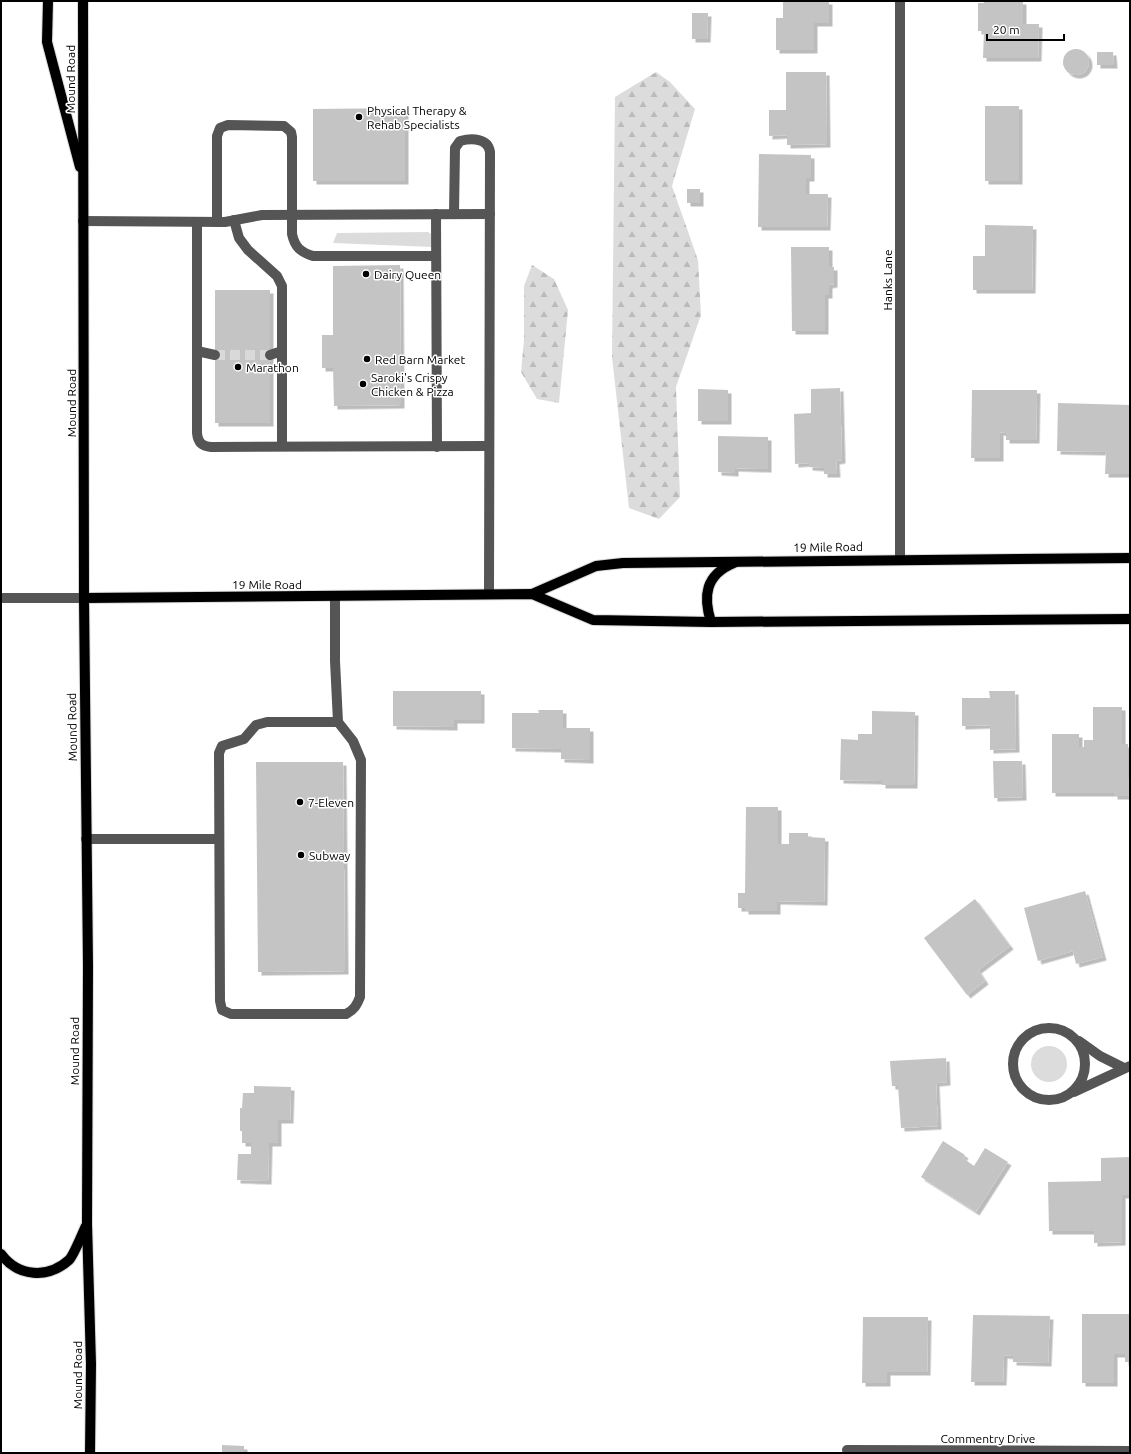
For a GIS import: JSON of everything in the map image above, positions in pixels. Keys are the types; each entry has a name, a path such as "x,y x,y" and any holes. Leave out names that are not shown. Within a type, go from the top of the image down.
{"main road":[{"path":"48,1 47,42 83,180"},
{"name":"Mound Road","path":"83,1 84,598 88,966 87,1224 91,1364 90,1453"},
{"name":"19 Mile Road","path":"532,594 596,566 659,562 1130,558"},
{"path":"711,622 707,610 706,598 708,586 715,576 724,568 739,561"},
{"name":"19 Mile Road","path":"84,598 532,594 593,620 711,622 1130,619"},
{"path":"1,1254 10,1265 25,1272 38,1274 52,1271 70,1259 87,1224"}],"street":[{"name":"Hanks Lane","path":"900,1 900,560"},
{"path":"217,222 217,136 220,128 228,125 284,126 291,132 292,137 292,234 296,245 302,252 313,256 436,256"},
{"path":"454,214 454,153 457,144 460,141 465,140 482,141 490,147 489,594"},
{"path":"83,221 225,222 262,215 292,214 490,214"},
{"path":"436,214 437,447"},
{"path":"234,220 238,238 248,250 277,276 282,286 282,446"},
{"path":"197,222 198,438 200,443 211,447 489,446"},
{"path":"198,351 215,355"},
{"path":"270,355 282,351"},
{"path":"336,596 335,661 338,722 353,741 361,760 360,997 358,1004 353,1011 346,1014 231,1014 222,1010 220,1001 219,753 222,746 244,739 256,725 267,722 338,722"},
{"name":"19 Mile Road","path":"1,598 84,598"},
{"path":"86,839 219,839"},
{"path":"1050,1028 1062,1030 1100,1056 1127,1067 1067,1096 1056,1100 1044,1100 1033,1097 1024,1091 1016,1081 1013,1068 1013,1056 1018,1044 1026,1035 1038,1030 1050,1028"},
{"path":"1067,1096 1076,1089 1086,1068 1085,1057 1081,1046 1073,1037"},
{"name":"Commentry Drive","path":"847,1450 1130,1451"}],"green space":[{"path":"656,72 670,82 695,109 672,186 698,260 701,315 676,387 680,497 659,519 629,508 612,357 615,97"},
{"path":"428,232 431,234 433,247 333,243 337,233"},
{"path":"532,265 554,279 568,310 559,403 537,399 521,372 524,340 524,286"},
{"path":"1052,1046 1062,1051 1066,1057 1066,1071 1062,1077 1056,1081 1046,1082 1036,1077 1032,1071 1031,1061 1036,1051 1042,1047"}],"building":[{"path":"783,1 829,1 829,23 814,23 814,50 776,50 776,18 783,18"},
{"path":"984,1 1023,1 1023,24 1039,24 1038,58 983,58 984,31 978,31 978,3 984,3"},
{"path":"692,13 708,13 707,39 692,39"},
{"path":"1076,49 1085,53 1089,62 1085,71 1076,75 1067,71 1063,62 1067,53"},
{"path":"1097,52 1113,52 1114,65 1097,65"},
{"path":"786,72 826,72 827,144 787,145 787,135 769,136 769,110 786,110"},
{"path":"985,106 1019,106 1019,181 985,181"},
{"path":"405,108 405,181 313,181 313,109"},
{"path":"759,154 811,155 811,178 806,178 806,194 828,194 827,227 758,227"},
{"path":"687,189 700,189 700,203 687,203"},
{"path":"985,225 1033,226 1032,290 973,290 973,256 985,256"},
{"path":"791,247 829,247 829,267 834,267 834,284 829,285 829,295 825,295 825,331 792,331"},
{"name":"Red Barn Market","path":"400,265 401,405 334,406 333,368 322,368 322,335 333,335 333,266"},
{"path":"215,290 270,290 270,423 215,423"},
{"path":"840,388 842,460 836,461 837,474 824,474 824,468 809,467 809,463 795,464 794,414 811,413 811,389"},
{"path":"698,389 728,390 728,421 698,421"},
{"path":"972,390 1037,390 1036,440 1006,440 1006,433 1000,432 1000,458 971,458"},
{"path":"1058,403 1130,405 1130,474 1105,474 1106,452 1057,451"},
{"path":"718,436 768,437 768,469 735,468 735,473 718,472"},
{"path":"393,691 481,691 481,720 454,720 454,727 393,726"},
{"path":"989,691 1015,691 1016,749 990,750 990,725 962,726 962,698 990,698"},
{"path":"1093,707 1122,707 1122,744 1128,744 1128,778 1130,778 1130,794 1128,796 1114,796 1114,793 1052,793 1052,734 1079,734 1079,747 1084,747 1084,740 1093,740"},
{"path":"538,710 563,710 563,728 590,728 590,760 561,759 561,749 512,748 512,713 539,713"},
{"path":"872,711 915,712 914,785 882,785 882,781 840,780 841,739 858,740 858,734 872,734"},
{"path":"993,761 1022,761 1023,797 994,798"},
{"path":"256,762 343,762 345,971 258,972"},
{"path":"746,807 778,807 778,844 789,844 789,833 808,833 808,837 825,838 824,902 777,901 777,911 745,911 745,908 738,908 738,893 745,893"},
{"path":"1085,891 1103,957 1076,964 1073,951 1038,961 1024,908"},
{"path":"975,899 1010,946 978,970 985,981 967,995 924,938"},
{"path":"946,1058 947,1082 936,1083 938,1126 901,1128 898,1086 892,1086 890,1061"},
{"path":"254,1086 291,1087 290,1120 278,1120 278,1143 269,1143 268,1181 237,1180 238,1154 251,1154 251,1143 242,1143 242,1131 240,1131 240,1108 242,1108 243,1093 254,1093"},
{"path":"943,1141 965,1155 963,1158 974,1166 985,1148 1008,1162 976,1212 921,1177"},
{"path":"1130,1157 1130,1195 1122,1195 1122,1242 1094,1243 1094,1231 1049,1231 1048,1182 1101,1181 1101,1158"},
{"path":"1082,1314 1130,1314 1130,1362 1125,1362 1125,1354 1114,1354 1114,1383 1082,1383"},
{"path":"973,1315 1050,1316 1048,1363 1013,1362 1013,1356 1004,1355 1003,1382 971,1382"},
{"path":"863,1317 928,1317 927,1372 887,1372 887,1383 862,1383"},
{"path":"222,1445 244,1446 244,1453 222,1453"}],"tunnel":[{"path":"215,355 270,355"}],"place":[{"name":"Physical Therapy & Rehab Specialists","path":"359,117"},
{"name":"Dairy Queen","path":"366,274"},
{"name":"Red Barn Market","path":"367,359"},
{"name":"Marathon","path":"238,367"},
{"name":"Saroki's Crispy Chicken & Pizza","path":"363,384"},
{"name":"7-Eleven","path":"300,802"},
{"name":"Subway","path":"301,855"}]}
